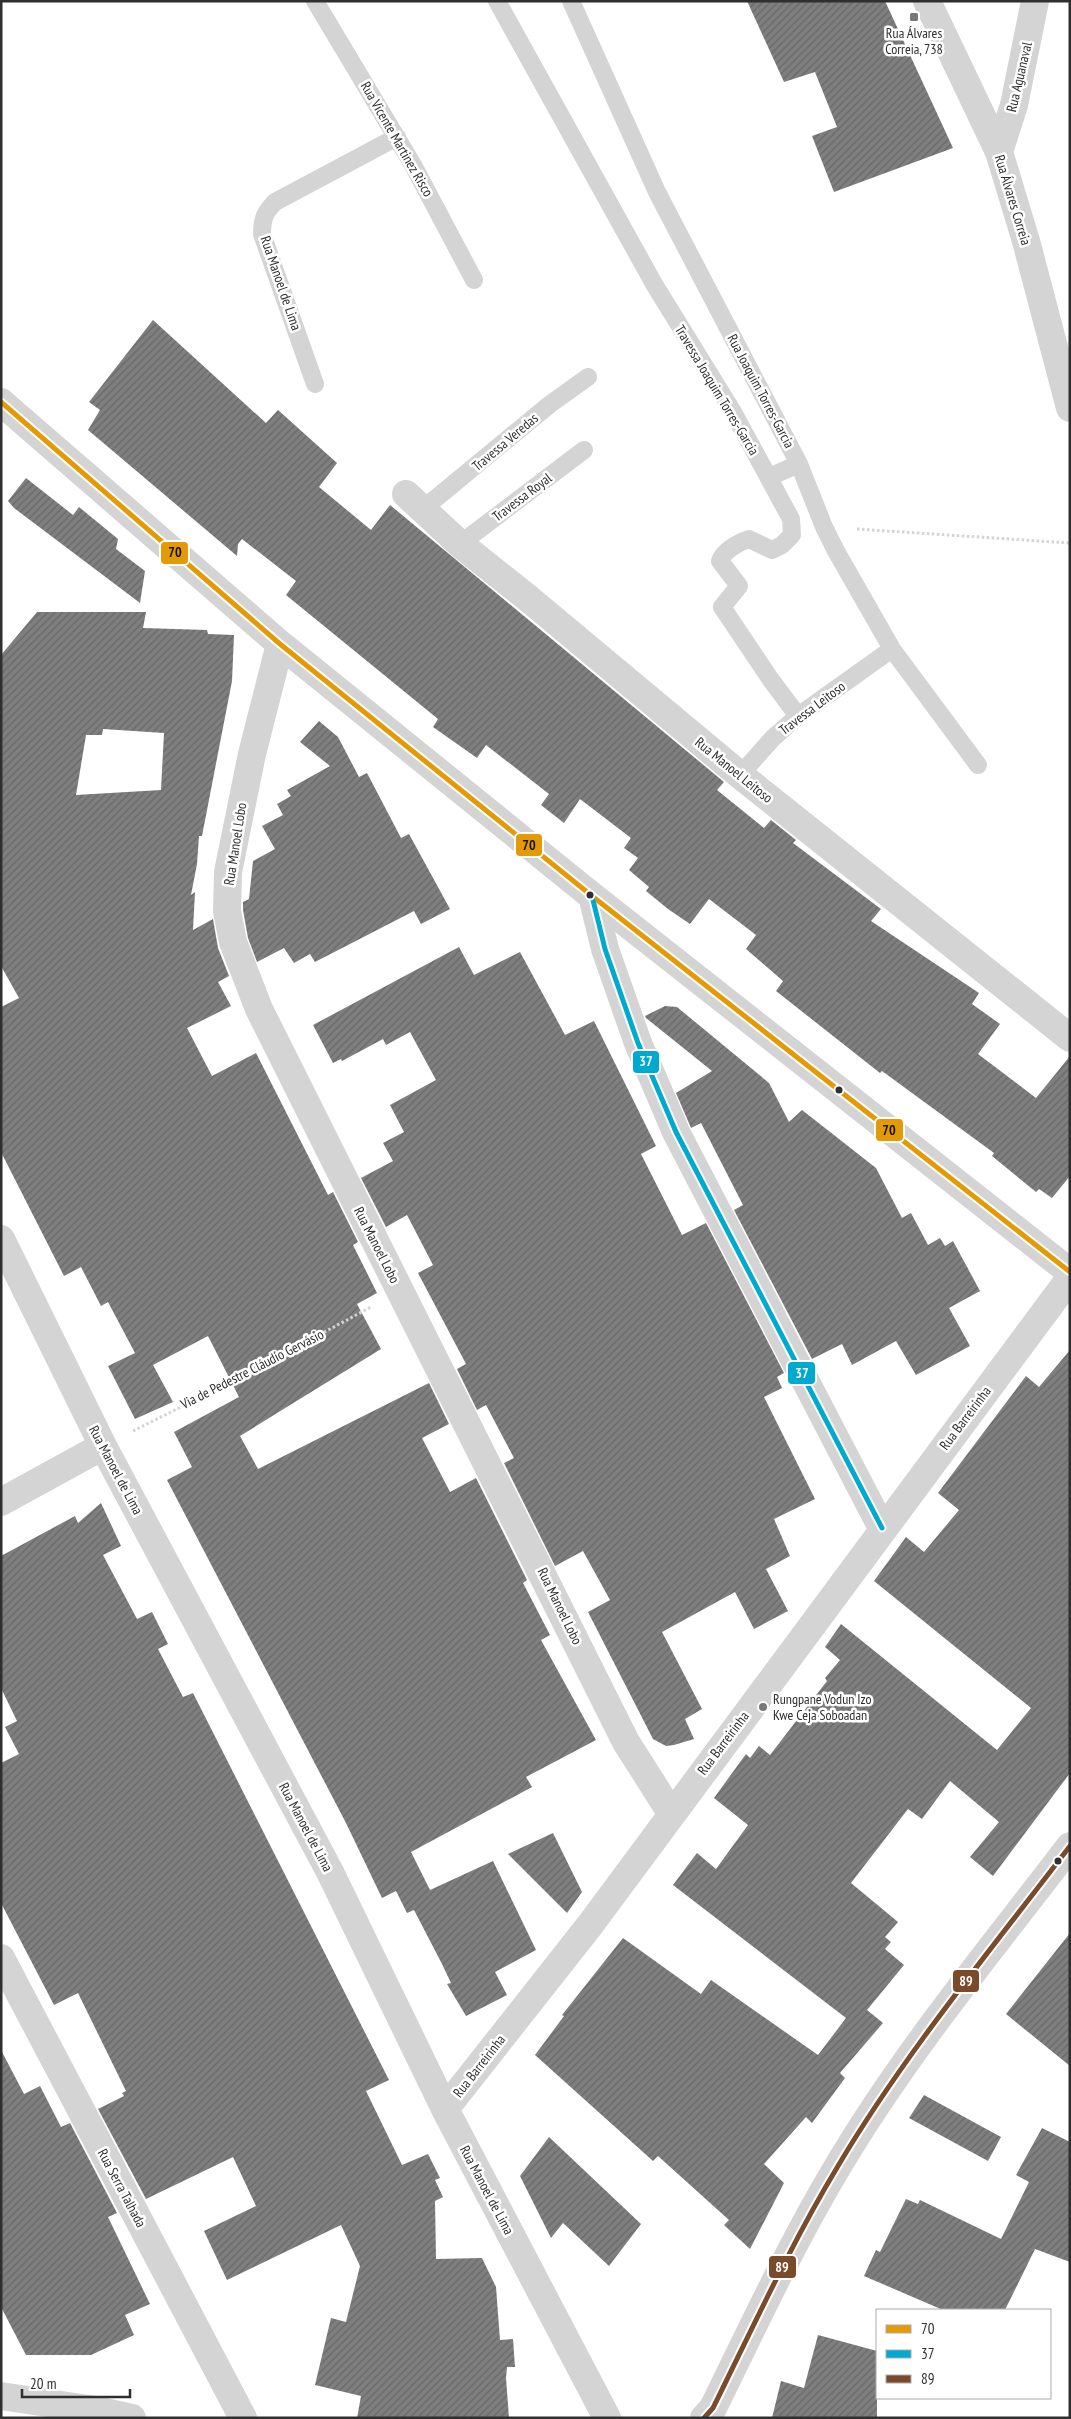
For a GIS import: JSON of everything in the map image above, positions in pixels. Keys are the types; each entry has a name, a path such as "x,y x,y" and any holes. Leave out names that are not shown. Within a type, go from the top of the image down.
{"street":[{"name":"Rua Álvares Correia","path":"927,1 999,152 1026,241 1070,408"},
{"name":"Rua Aguanaval","path":"999,152 1014,105 1036,1"},
{"path":"1,402 280,644 592,896 1070,1272"},
{"name":"Rua Manoel Leitoso","path":"414,502 460,544 530,599 740,775 1070,1038"},
{"name":"Rua Manoel Lobo","path":"280,644 252,754 228,872 227,911 233,942 259,1009 626,1742 671,1813"},
{"path":"592,896 605,949 619,990 638,1043 676,1132 882,1528"},
{"name":"Rua Manoel de Lima","path":"1,1239 103,1446 330,1872 445,2109 607,2418"},
{"name":"Rua Barreirinha","path":"445,2109 590,1925 671,1813 838,1592 882,1528 1070,1278"},
{"path":"1,1502 103,1446"},
{"path":"711,2414 785,2263 842,2159 922,2039 1070,1846"},
{"name":"Rua Serra Talhada","path":"1,1958 243,2418"},
{"path":"1,2396 95,2410 132,2418"}],"lane":[{"name":"Rua Vicente Martinez Risco","path":"315,1 397,137 474,280"},
{"name":"Travessa Joaquim Torres-Garcia","path":"497,1 654,284 708,369 792,519 792,535 782,545 772,550 749,539 741,542 722,556 720,561 739,586 722,607 771,680 798,716"},
{"name":"Rua Joaquim Torres-Garcia","path":"571,1 657,192 799,464 824,527 892,649 978,765"},
{"name":"Rua Manoel de Lima","path":"315,384 262,234 262,221 266,212 275,202 397,137"},
{"name":"Travessa Veredas","path":"414,502 588,376"},
{"name":"Travessa Royal","path":"460,544 584,450"},
{"path":"770,477 799,464"},
{"name":"Travessa Leitoso","path":"740,775 773,738 798,716 892,649"}],"path":[{"path":"824,527 1070,543"},
{"name":"Via de Pedestre Cláudio Gervásio","path":"103,1446 239,1378 400,1290"}],"building":[{"path":"747,1 885,1 953,148 834,192 812,136 837,127 815,72 784,82"},
{"path":"153,320 266,423 278,410 337,463 319,487 371,530 390,505 724,782 717,790 764,828 771,820 796,840 793,843 881,909 871,921 979,993 972,1004 1000,1024 978,1054 1036,1098 1070,1056 1070,1176 1052,1198 1039,1189 1036,1192 992,1156 994,1153 882,1071 880,1073 776,991 783,981 746,949 756,935 709,899 690,924 668,909 646,891 649,887 629,870 638,858 624,848 631,838 580,799 564,823 541,805 549,794 486,745 477,758 433,727 438,719 286,595 296,581 242,539 238,544 237,556 88,430 100,410 89,402"},
{"path":"26,478 73,515 79,507 118,539 116,549 145,571 140,603 14,508 8,501"},
{"path":"37,612 146,612 143,628 207,630 208,634 234,635 232,681 202,836 199,836 197,864 191,895 195,892 193,930 213,919 218,948 229,976 218,982 231,1006 187,1028 212,1076 256,1053 328,1195 333,1192 358,1242 353,1245 377,1293 357,1304 381,1349 240,1436 258,1469 429,1383 449,1424 422,1438 450,1492 476,1478 527,1580 523,1583 550,1635 541,1640 596,1740 526,1777 532,1787 411,1852 430,1890 493,1861 536,1950 495,1972 507,1995 466,2016 447,1984 451,1983 414,1910 407,1913 396,1891 382,1898 346,1823 167,1480 192,1467 174,1432 239,1397 208,1336 153,1365 173,1402 135,1419 108,1366 135,1353 108,1302 101,1306 81,1267 64,1276 1,1152 1,1007 19,998 1,966 1,655","holes":["103,729 164,733 161,790 76,795 86,735 102,735"]},
{"path":"319,721 338,737 359,777 367,773 401,838 409,834 450,909 421,924 414,911 315,962 310,954 294,963 284,948 257,962 248,938 243,902 249,899 253,861 275,849 262,826 283,815 277,804 291,796 287,790 330,766 300,742"},
{"path":"459,947 474,975 520,952 565,1035 594,1021 656,1146 641,1154 682,1235 706,1223 784,1373 777,1377 782,1388 764,1397 815,1499 774,1519 790,1556 766,1569 788,1611 754,1629 735,1592 662,1632 702,1709 685,1719 694,1739 674,1745 666,1746 653,1739 588,1612 610,1600 583,1551 555,1566 504,1463 514,1458 486,1405 477,1410 457,1369 466,1364 418,1273 433,1265 407,1215 386,1227 361,1178 393,1161 383,1143 404,1132 390,1105 436,1080 410,1032 386,1045 383,1039 342,1061 341,1059 333,1063 313,1025"},
{"path":"665,1006 677,1007 769,1083 789,1122 802,1110 876,1168 902,1218 911,1213 928,1245 940,1238 945,1246 953,1241 980,1291 949,1308 970,1346 916,1375 896,1341 852,1365 842,1344 812,1359 734,1210 743,1205 701,1123 691,1128 676,1093 712,1071 646,1018 645,1016"},
{"path":"1070,1350 1070,1773 993,1876 970,1857 999,1822 950,1781 922,1819 908,1809 851,1883 898,1922 885,1937 891,1942 885,1949 904,1965 867,2010 883,2023 840,2073 845,2078 812,2123 806,2117 764,2164 784,2183 750,2249 724,2225 729,2220 658,2156 653,2161 535,2055 564,2016 562,2015 623,1938 701,1994 711,1980 818,2055 846,2018 673,1885 697,1853 716,1869 748,1825 714,1798 746,1754 750,1758 759,1746 770,1755 827,1681 825,1678 840,1660 825,1647 841,1624 997,1750 1031,1708 874,1581 906,1537 924,1552 959,1510 938,1493 1026,1376 1039,1387"},
{"path":"101,1503 121,1546 103,1555 137,1619 152,1612 168,1644 158,1649 183,1697 193,1693 389,2080 366,2091 402,2165 428,2154 440,2178 435,2180 443,2197 435,2201 436,2259 482,2258 496,2287 500,2340 513,2339 515,2367 507,2367 506,2378 509,2418 357,2418 361,2396 315,2385 331,2318 346,2322 360,2266 341,2225 227,2280 204,2231 256,2206 233,2157 146,2199 98,2109 124,2096 122,2093 126,2091 78,1993 54,2005 1,1903 1,1763 19,1754 5,1727 17,1721 1,1688 1,1556 75,1516 78,1523"},
{"path":"553,1833 582,1892 567,1913 508,1854"},
{"path":"1070,1933 1070,2066 1006,2014"},
{"path":"1,2050 24,2094 40,2086 61,2127 70,2123 117,2213 108,2217 150,2304 125,2315 134,2335 91,2355 26,2355 1,2307"},
{"path":"924,2095 1001,2137 988,2161 909,2118"},
{"path":"1042,2128 1070,2142 1070,2262 1035,2249 1005,2309 941,2309 864,2276 876,2250 880,2252 906,2199 918,2204 920,2200 1001,2239 1029,2182 1016,2175"},
{"path":"549,2137 641,2224 609,2266 563,2223 551,2238 520,2176"},
{"path":"818,2335 876,2351 877,2418 772,2418 781,2381 804,2388"}],"transit line":[{"name":"70","path":"1,402 280,644 592,896 1070,1272"},
{"name":"37","path":"592,896 605,949 638,1043 676,1132 882,1528"},
{"name":"89","path":"704,2418 713,2408 804,2225 864,2124 949,2003 1070,1846"}],"place":[{"name":"Rua Álvares Correia, 738","path":"914,17"},
{"name":"Rungpane Vodun Izo Kwe Ceja Soboadan","path":"763,1707"}]}
